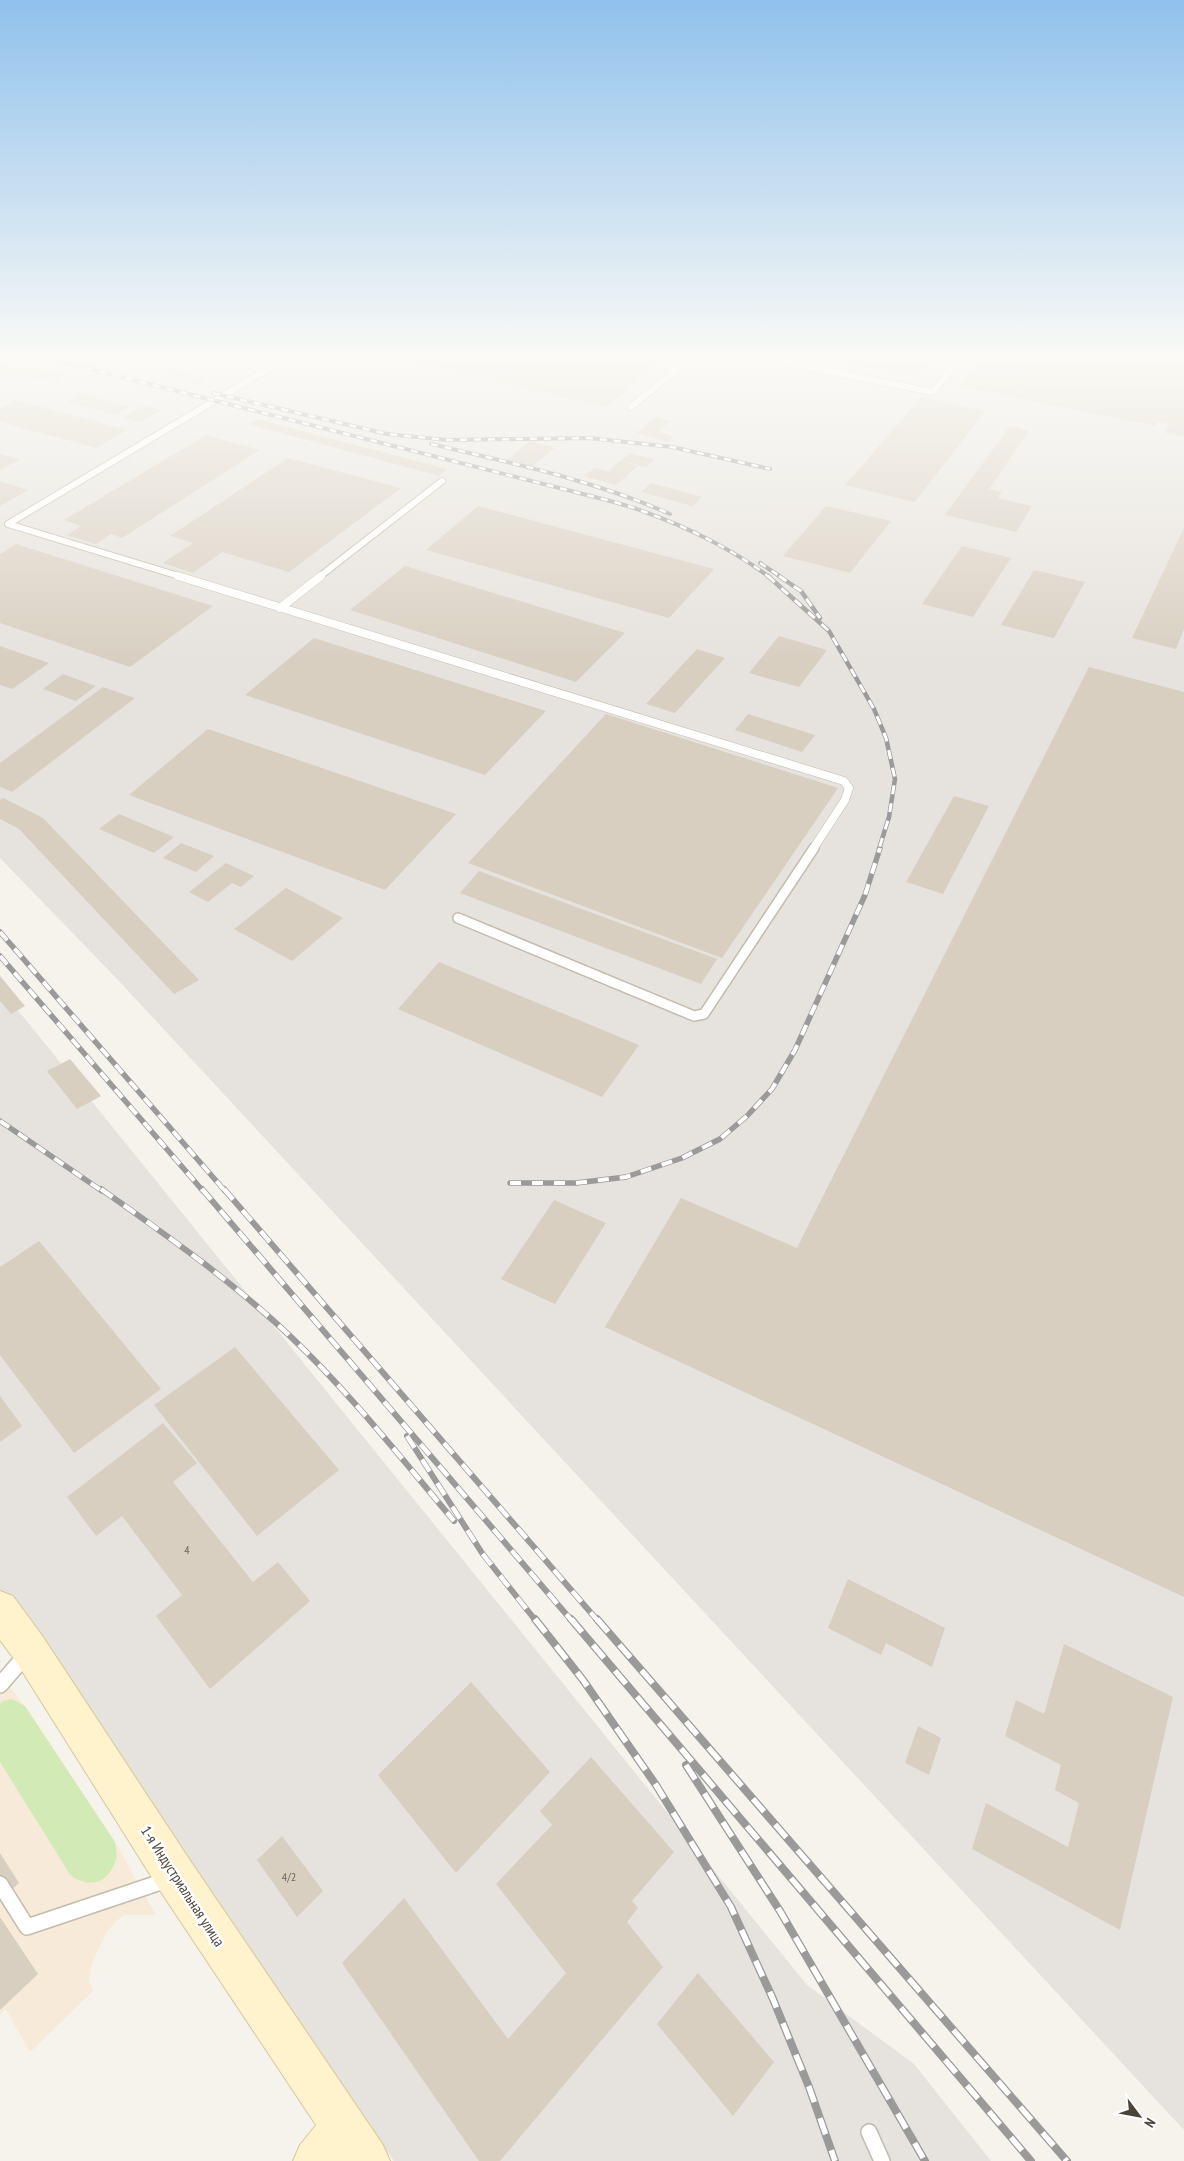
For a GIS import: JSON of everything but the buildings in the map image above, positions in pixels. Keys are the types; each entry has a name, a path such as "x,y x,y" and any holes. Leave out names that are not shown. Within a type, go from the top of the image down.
{"main road":[{"name":"1-я Индустриальная улица","path":"0,1609 30,1650 176,1877 356,2144"},
{"path":"316,2161 356,2144"}],"lane":[{"path":"0,528 4,522 107,462"},
{"path":"280,608 442,481"},
{"path":"4,522 844,781 849,788 845,800 704,1014 694,1016 672,1008 458,918"},
{"path":"0,1685 30,1650"},
{"path":"0,1884 26,1927 176,1877"},
{"path":"869,2132 882,2161"}],"shaded area":[{"path":"0,462 1184,462 1184,2130 119,981 0,858"},
{"path":"0,988 807,1985 914,2064 991,2161 394,2161 0,1597"},
{"path":"0,1674 24,1706 115,1842 156,1915 124,1915 115,1922 106,1933 92,1963 89,1981 93,1991 30,2052 6,2009 0,2014"}],"green space":[{"path":"12,1699 25,1706 115,1842 116,1860 112,1869 103,1879 97,1882 85,1882 71,1876 0,1762 0,1704 3,1701"}],"railway":[{"path":"455,462 628,506 661,518 710,540 769,577"},
{"path":"505,462 612,491 670,514"},
{"path":"738,462 770,469"},
{"path":"760,563 781,577"},
{"path":"768,576 829,631 874,709 886,738 895,779 889,817 879,849"},
{"path":"779,576 801,591 820,618"},
{"path":"510,1183 576,1183 626,1177 682,1158 720,1139 747,1116 772,1089 795,1050 865,895 880,848"},
{"path":"0,932 225,1191"},
{"path":"0,956 203,1191"},
{"path":"0,1121 102,1191"},
{"path":"101,1189 222,1277 290,1336 354,1403 454,1521"},
{"path":"202,1189 572,1621"},
{"path":"224,1189 598,1621"},
{"path":"407,1436 482,1553 536,1621"},
{"path":"535,1619 583,1680 656,1785 731,1907 773,1999 809,2087 835,2161"},
{"path":"571,1619 1031,2161"},
{"path":"597,1619 1067,2161"},
{"path":"686,1765 780,1911 925,2161"}]}
